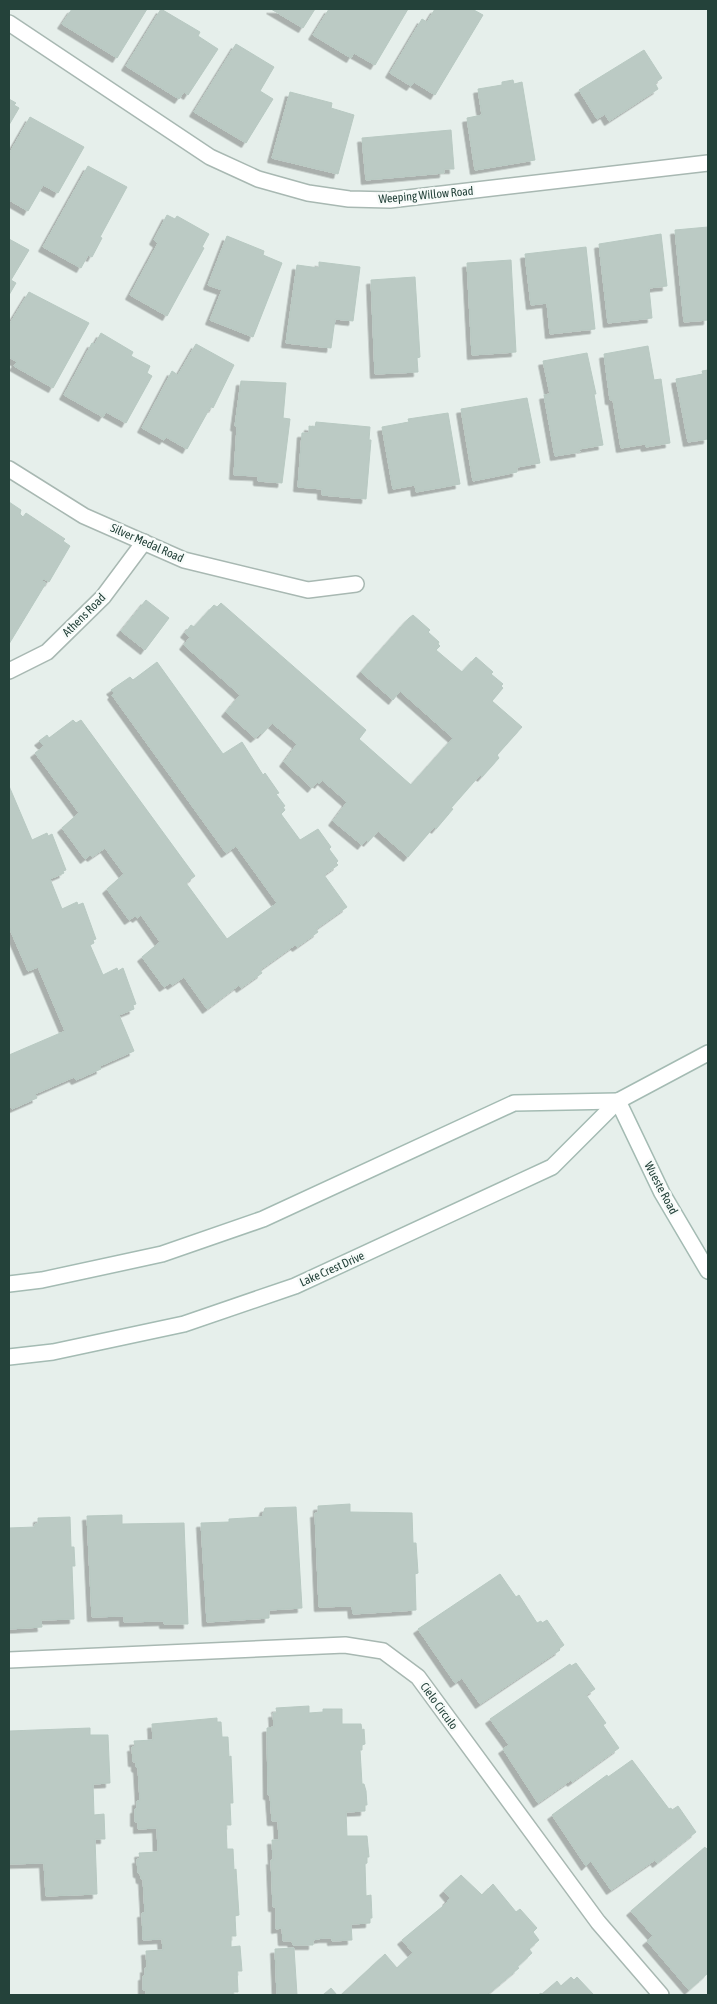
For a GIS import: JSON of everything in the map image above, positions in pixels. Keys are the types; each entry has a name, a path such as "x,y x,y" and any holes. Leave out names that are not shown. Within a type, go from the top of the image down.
{"street":[{"name":"Weeping Willow Road","path":"9,23 210,157 258,179 308,193 349,200 390,200 708,163"},
{"name":"Silver Medal Road","path":"9,469 84,516 184,560 308,590 356,584"},
{"name":"Athens Road","path":"9,671 47,652 103,597 144,542"},
{"name":"Lake Crest Drive","path":"9,1357 53,1352 184,1324 296,1286 552,1167 618,1101 708,1053"},
{"name":"Lake Crest Drive","path":"9,1284 42,1280 162,1254 263,1220 514,1103 618,1101"},
{"name":"Wueste Road","path":"618,1101 662,1193 708,1271"},
{"name":"Cielo Circulo","path":"9,1660 345,1645 383,1651 418,1677 598,1922 661,1995"}],"building":[{"path":"72,9 147,9 117,58 62,24"},
{"path":"161,9 200,32 198,36 218,49 188,95 184,92 179,99 126,66"},
{"path":"271,9 315,9 303,28"},
{"path":"329,9 408,9 375,65 354,53 351,58 313,35"},
{"path":"435,9 472,9 483,15 435,95 414,82 411,86 390,73 422,19 427,22"},
{"path":"236,44 274,67 260,91 273,99 246,143 194,112"},
{"path":"644,50 662,78 655,83 658,89 609,121 605,114 597,119 579,90"},
{"path":"513,80 514,84 522,82 535,160 475,170 467,118 482,115 478,89 502,85 502,82"},
{"path":"290,92 332,103 331,108 354,115 338,174 272,158"},
{"path":"9,99 16,103 14,105 19,108 9,125"},
{"path":"30,117 84,147 58,193 43,185 28,211 9,200 9,154"},
{"path":"451,130 454,169 444,169 444,173 366,180 362,138"},
{"path":"88,166 127,187 100,237 102,238 92,257 88,255 81,268 43,247"},
{"path":"167,215 175,219 177,216 209,234 202,247 204,248 167,316 130,295 158,243 154,240"},
{"path":"708,227 708,320 684,322 675,230"},
{"path":"661,234 667,286 649,288 652,318 608,323 599,244"},
{"path":"227,236 264,251 263,255 282,263 253,337 210,320 222,290 208,285"},
{"path":"9,239 29,250 11,280 16,283 9,295"},
{"path":"586,247 595,329 550,334 547,303 531,305 525,254"},
{"path":"511,260 516,352 472,355 467,263"},
{"path":"319,262 360,267 353,321 335,319 331,348 286,343 297,265 319,268"},
{"path":"415,277 420,357 417,358 418,372 375,374 371,280"},
{"path":"29,292 89,323 53,388 14,366 17,362 9,357 9,325"},
{"path":"101,333 133,352 131,356 150,366 147,373 152,376 126,423 106,412 103,417 64,395 92,343 95,344"},
{"path":"196,344 234,365 213,408 211,406 187,449 166,437 164,440 142,428 172,371 178,375"},
{"path":"648,346 654,380 661,379 670,443 646,447 645,444 621,448 613,400 610,400 604,354"},
{"path":"587,353 596,394 594,394 603,445 579,449 580,452 555,456 544,395 550,394 543,361"},
{"path":"708,370 708,439 688,442 676,379 703,374 702,371"},
{"path":"241,381 286,383 283,418 290,419 282,483 258,481 258,476 234,475 237,427 235,426"},
{"path":"527,398 540,463 517,467 517,472 473,481 461,409"},
{"path":"448,413 460,484 416,492 415,485 393,489 382,427 409,422 408,419"},
{"path":"316,422 370,427 369,440 371,440 366,499 322,495 322,489 298,487 302,433 309,433 309,426 315,427"},
{"path":"9,502 21,510 20,514 23,517 26,513 65,539 63,541 70,546 49,582 44,579 42,581 46,583 9,644"},
{"path":"146,600 169,618 145,650 121,631"},
{"path":"221,603 366,730 359,739 411,785 453,738 400,691 393,700 361,672 413,615 430,630 428,632 439,642 440,646 436,650 462,672 476,657 493,672 491,674 503,684 501,686 503,688 492,701 522,727 497,755 499,758 482,777 480,775 451,808 453,809 436,829 434,827 408,857 378,831 368,842 366,840 362,845 333,821 347,802 322,780 319,784 317,782 312,788 284,762 297,744 272,723 262,734 255,738 226,712 240,695 184,645 190,637 185,633 191,625 194,627 214,605 217,607"},
{"path":"157,662 223,754 242,742 263,775 265,773 279,793 276,794 285,806 283,807 285,810 281,814 300,840 318,829 338,861 336,863 338,865 324,875 347,907 316,929 318,932 297,947 295,945 260,970 262,973 241,988 239,985 207,1009 184,977 172,985 170,983 164,987 142,957 160,942 141,915 129,920 107,889 124,874 105,848 92,857 90,855 85,859 62,828 79,813 35,753 44,746 39,741 47,735 49,738 73,720 76,723 81,720 195,876 186,883 227,939 277,903 236,846 226,853 112,695 114,693 111,690 130,677 133,680"},
{"path":"9,786 32,840 47,833 48,836 52,834 66,870 63,871 64,873 50,879 62,909 77,902 78,905 83,903 96,939 90,945 103,975 117,968 118,971 123,968 136,1004 133,1005 134,1009 119,1015 134,1051 100,1066 101,1069 76,1080 74,1077 35,1094 37,1098 12,1109 9,1106 9,1055 65,1031 38,967 28,971 9,927"},
{"path":"350,1504 350,1512 412,1513 413,1543 416,1543 418,1573 415,1574 416,1610 353,1614 352,1606 319,1607 315,1513 318,1513 318,1506"},
{"path":"296,1507 302,1608 269,1610 269,1618 207,1622 201,1523 229,1522 229,1519 262,1517 265,1508"},
{"path":"122,1515 122,1524 184,1523 188,1624 164,1624 164,1621 124,1622 124,1616 92,1617 87,1516"},
{"path":"70,1517 71,1547 74,1547 75,1566 72,1566 74,1619 41,1620 42,1627 9,1629 9,1528 35,1527 35,1524 38,1524 38,1518"},
{"path":"500,1574 516,1597 519,1595 537,1623 547,1620 564,1645 560,1650 480,1704 462,1678 455,1683 418,1629"},
{"path":"576,1663 595,1689 586,1695 606,1723 603,1725 619,1748 572,1782 571,1780 538,1803 503,1749 509,1745 490,1719 570,1664 571,1666"},
{"path":"309,1706 309,1713 323,1712 323,1709 342,1709 342,1724 361,1724 362,1730 364,1729 365,1744 362,1745 362,1750 360,1750 362,1784 364,1784 366,1791 367,1805 365,1805 365,1811 346,1812 347,1836 367,1836 369,1857 367,1857 367,1863 365,1864 366,1896 371,1895 372,1918 370,1918 370,1923 351,1924 352,1940 332,1941 332,1938 323,1938 313,1940 313,1945 293,1945 292,1941 283,1941 282,1928 276,1929 276,1907 273,1907 272,1840 279,1840 278,1821 272,1821 270,1795 268,1795 267,1728 274,1727 273,1713 277,1713 276,1708"},
{"path":"217,1718 217,1722 221,1722 222,1737 228,1737 229,1757 231,1756 233,1803 230,1803 231,1825 226,1825 227,1849 233,1849 234,1870 236,1869 239,1915 235,1916 236,1936 231,1936 231,1947 240,1946 242,1971 237,1971 238,1992 233,1992 233,1995 146,1995 146,1990 143,1990 143,1976 145,1976 145,1968 147,1969 146,1951 163,1950 162,1939 143,1940 142,1913 145,1913 143,1879 141,1879 140,1873 138,1873 137,1859 140,1859 139,1853 158,1852 157,1828 138,1829 138,1822 135,1822 135,1809 137,1809 137,1801 140,1801 138,1768 136,1767 136,1762 133,1762 132,1747 135,1747 134,1741 153,1740 152,1724"},
{"path":"90,1728 90,1735 108,1735 110,1783 93,1784 94,1815 104,1814 105,1839 95,1839 97,1894 46,1896 44,1863 9,1864 9,1731"},
{"path":"632,1760 669,1809 671,1808 672,1810 678,1806 696,1832 657,1863 655,1860 611,1890 591,1861 586,1866 552,1815 607,1775 608,1777"},
{"path":"705,1847 706,1849 708,1847 708,1973 689,1990 647,1941 653,1936 631,1911"},
{"path":"461,1875 482,1895 493,1884 516,1912 520,1909 537,1928 533,1932 539,1940 529,1949 532,1953 517,1967 519,1968 487,1995 341,1995 385,1954 397,1968 413,1953 402,1940 448,1902 450,1898 444,1891"},
{"path":"294,1948 297,1995 277,1995 275,1949"},
{"path":"571,1977 574,1980 577,1977 594,1995 538,1995 542,1994 557,1981 561,1986"},
{"path":"331,1988 337,1995 323,1995"}]}
